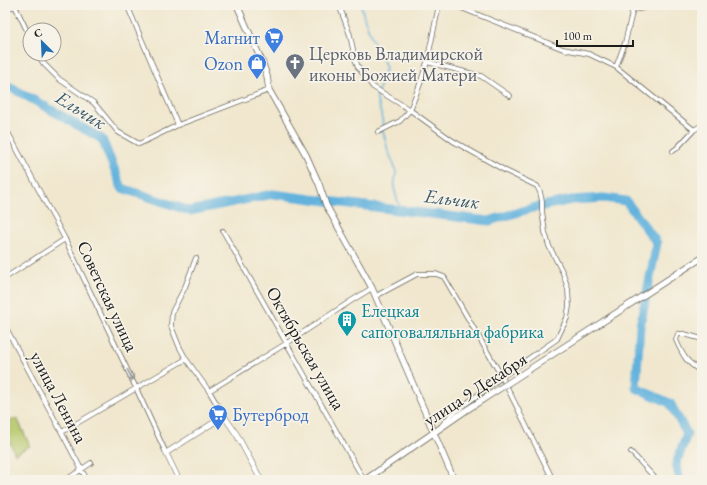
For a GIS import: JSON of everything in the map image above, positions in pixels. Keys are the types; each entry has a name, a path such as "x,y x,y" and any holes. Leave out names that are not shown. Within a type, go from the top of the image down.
{"main road":[{"path":"237,5 263,64 269,90 306,155 319,184 326,205 376,296 436,431 454,480"},
{"name":"улица 9 Декабря","path":"365,480 465,411 702,258"}],"street":[{"path":"128,5 178,125"},
{"path":"339,5 350,35 358,67 373,87 410,110 453,141 506,171 537,186 542,201 545,232 549,246 563,273 568,289 569,306 567,318 557,339 451,415 436,431"},
{"path":"378,132 400,121 410,110 427,62 439,5"},
{"path":"454,5 563,49 589,54 616,68 694,130"},
{"path":"623,5 644,9 650,5"},
{"path":"5,9 17,6 24,22"},
{"path":"616,68 625,43 633,8"},
{"path":"42,62 59,79 94,103 118,132 138,144 178,125 269,90"},
{"path":"427,62 481,76 510,96"},
{"path":"673,151 694,130 702,125"},
{"name":"Советская улица","path":"5,127 65,239 179,480"},
{"name":"Октябрьская улица","path":"223,231 365,480"},
{"path":"5,278 65,239"},
{"path":"196,258 185,287 172,312 171,326 186,360 209,391 237,435 261,480"},
{"path":"376,296 417,274 436,274 444,277 502,377 553,480"},
{"path":"209,391 372,288"},
{"name":"улица Ленина","path":"5,326 87,480"},
{"path":"702,339 684,334 678,334 676,340 686,361 702,372"},
{"path":"62,432 186,360"},
{"path":"166,453 224,416"},
{"path":"632,452 658,480"},
{"path":"66,480 91,463"}],"green space":[{"path":"17,418 30,446 15,454 5,432 5,424"}],"waterway":[{"path":"361,5 372,39 386,68 377,93 377,101 382,117 383,128"},
{"name":"Ельчик","path":"5,84 102,139 122,188 190,211 273,194 489,221 532,208 572,200 604,198 626,201 657,243 640,326 636,388 670,403 687,434 676,464 680,480"},
{"path":"383,131 388,151 396,172 394,188 401,210"}],"place":[{"name":"Магнит","path":"274,54"},
{"name":"Ozon","path":"257,80"},
{"name":"Церковь Владимирской иконы Божией Матери","path":"295,80"},
{"name":"Елецкая сапоговаляльная фабрика","path":"347,337"},
{"name":"Бутерброд","path":"218,431"}]}
